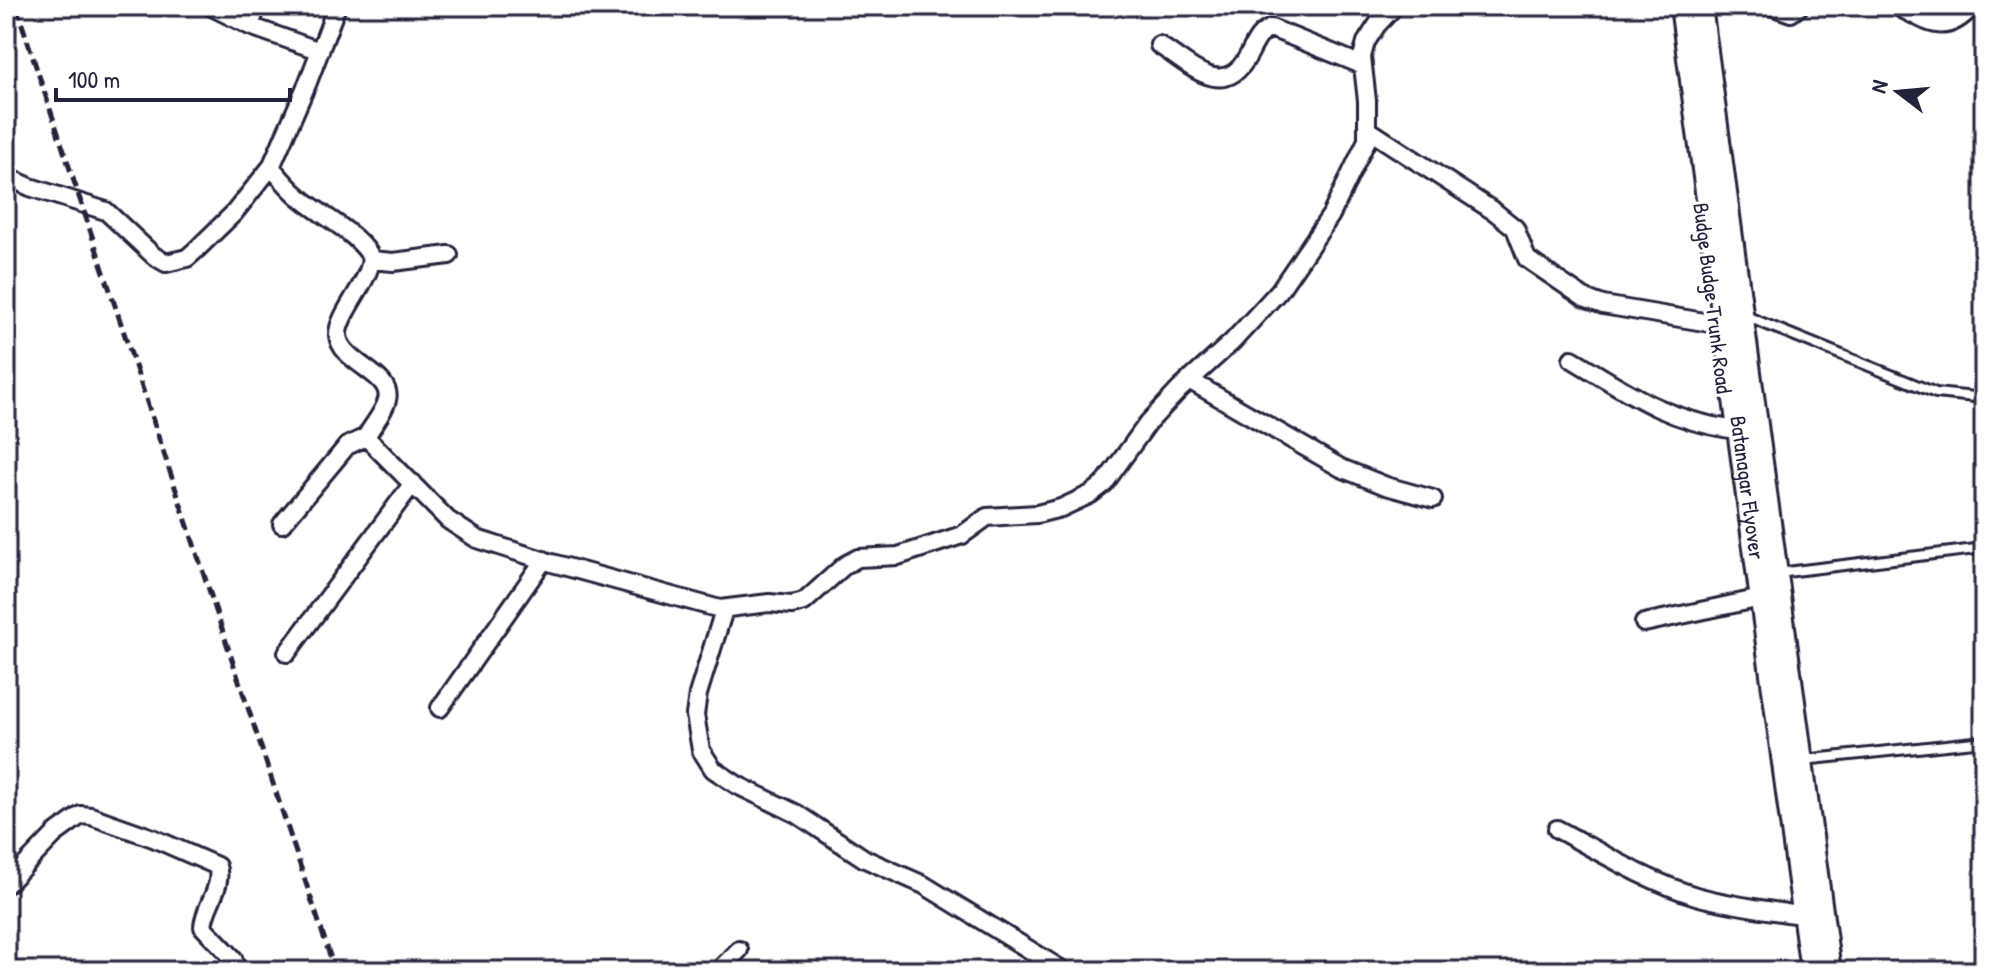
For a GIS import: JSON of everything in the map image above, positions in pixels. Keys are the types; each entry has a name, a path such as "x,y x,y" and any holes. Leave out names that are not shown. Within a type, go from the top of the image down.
{"main road":[{"name":"Batanagar Flyover","path":"1683,6 1813,971"}],"street":[{"path":"210,6 250,26 320,51"},
{"path":"250,26 257,6"},
{"path":"6,176 30,187 106,211 154,256 166,263 187,258 234,213 271,167 337,6"},
{"path":"366,437 448,520 477,539 724,610 769,603 792,605 804,602 845,565 858,558 898,556 962,535 987,517 1037,514 1061,508 1104,484 1148,423 1189,380 1232,342 1279,291 1331,215 1367,140 1362,65 1366,42 1395,6"},
{"name":"Budge Budge Trunk Road","path":"1671,6 1801,971"},
{"name":"Budge Budge Trunk Road","path":"1700,6 1829,971"},
{"path":"1771,6 1791,13 1800,6"},
{"path":"1896,6 1934,23 1949,25 1961,19 1973,6"},
{"path":"1159,45 1219,79 1231,77 1241,69 1260,33 1271,28 1362,65"},
{"path":"1367,129 1495,212 1515,228 1527,259 1584,298 1603,305 1716,324"},
{"path":"271,167 296,194 343,228 369,253 371,260 365,277 339,321 338,334 344,351 386,386 389,395 366,437 347,446 282,524"},
{"path":"371,260 393,262 449,255"},
{"path":"1572,359 1666,413 1685,421 1730,429"},
{"path":"1189,380 1341,468 1386,486 1433,499"},
{"path":"287,653 413,483"},
{"path":"440,708 544,560"},
{"path":"1644,623 1752,600"},
{"path":"724,610 698,694 695,715 701,750 713,769 737,785 797,814 865,859 924,885 1064,971"},
{"path":"6,885 55,834 81,815 153,838 217,866 220,871 217,886 203,927 233,958 238,971"},
{"path":"1557,829 1633,870 1696,896 1794,914"},
{"path":"718,971 739,950"}],"lane":[{"path":"1742,314 1936,393 1984,398"},
{"path":"1777,573 1984,548"},
{"path":"1802,760 1984,741"}],"railway":[{"path":"16,6 335,971"}]}
